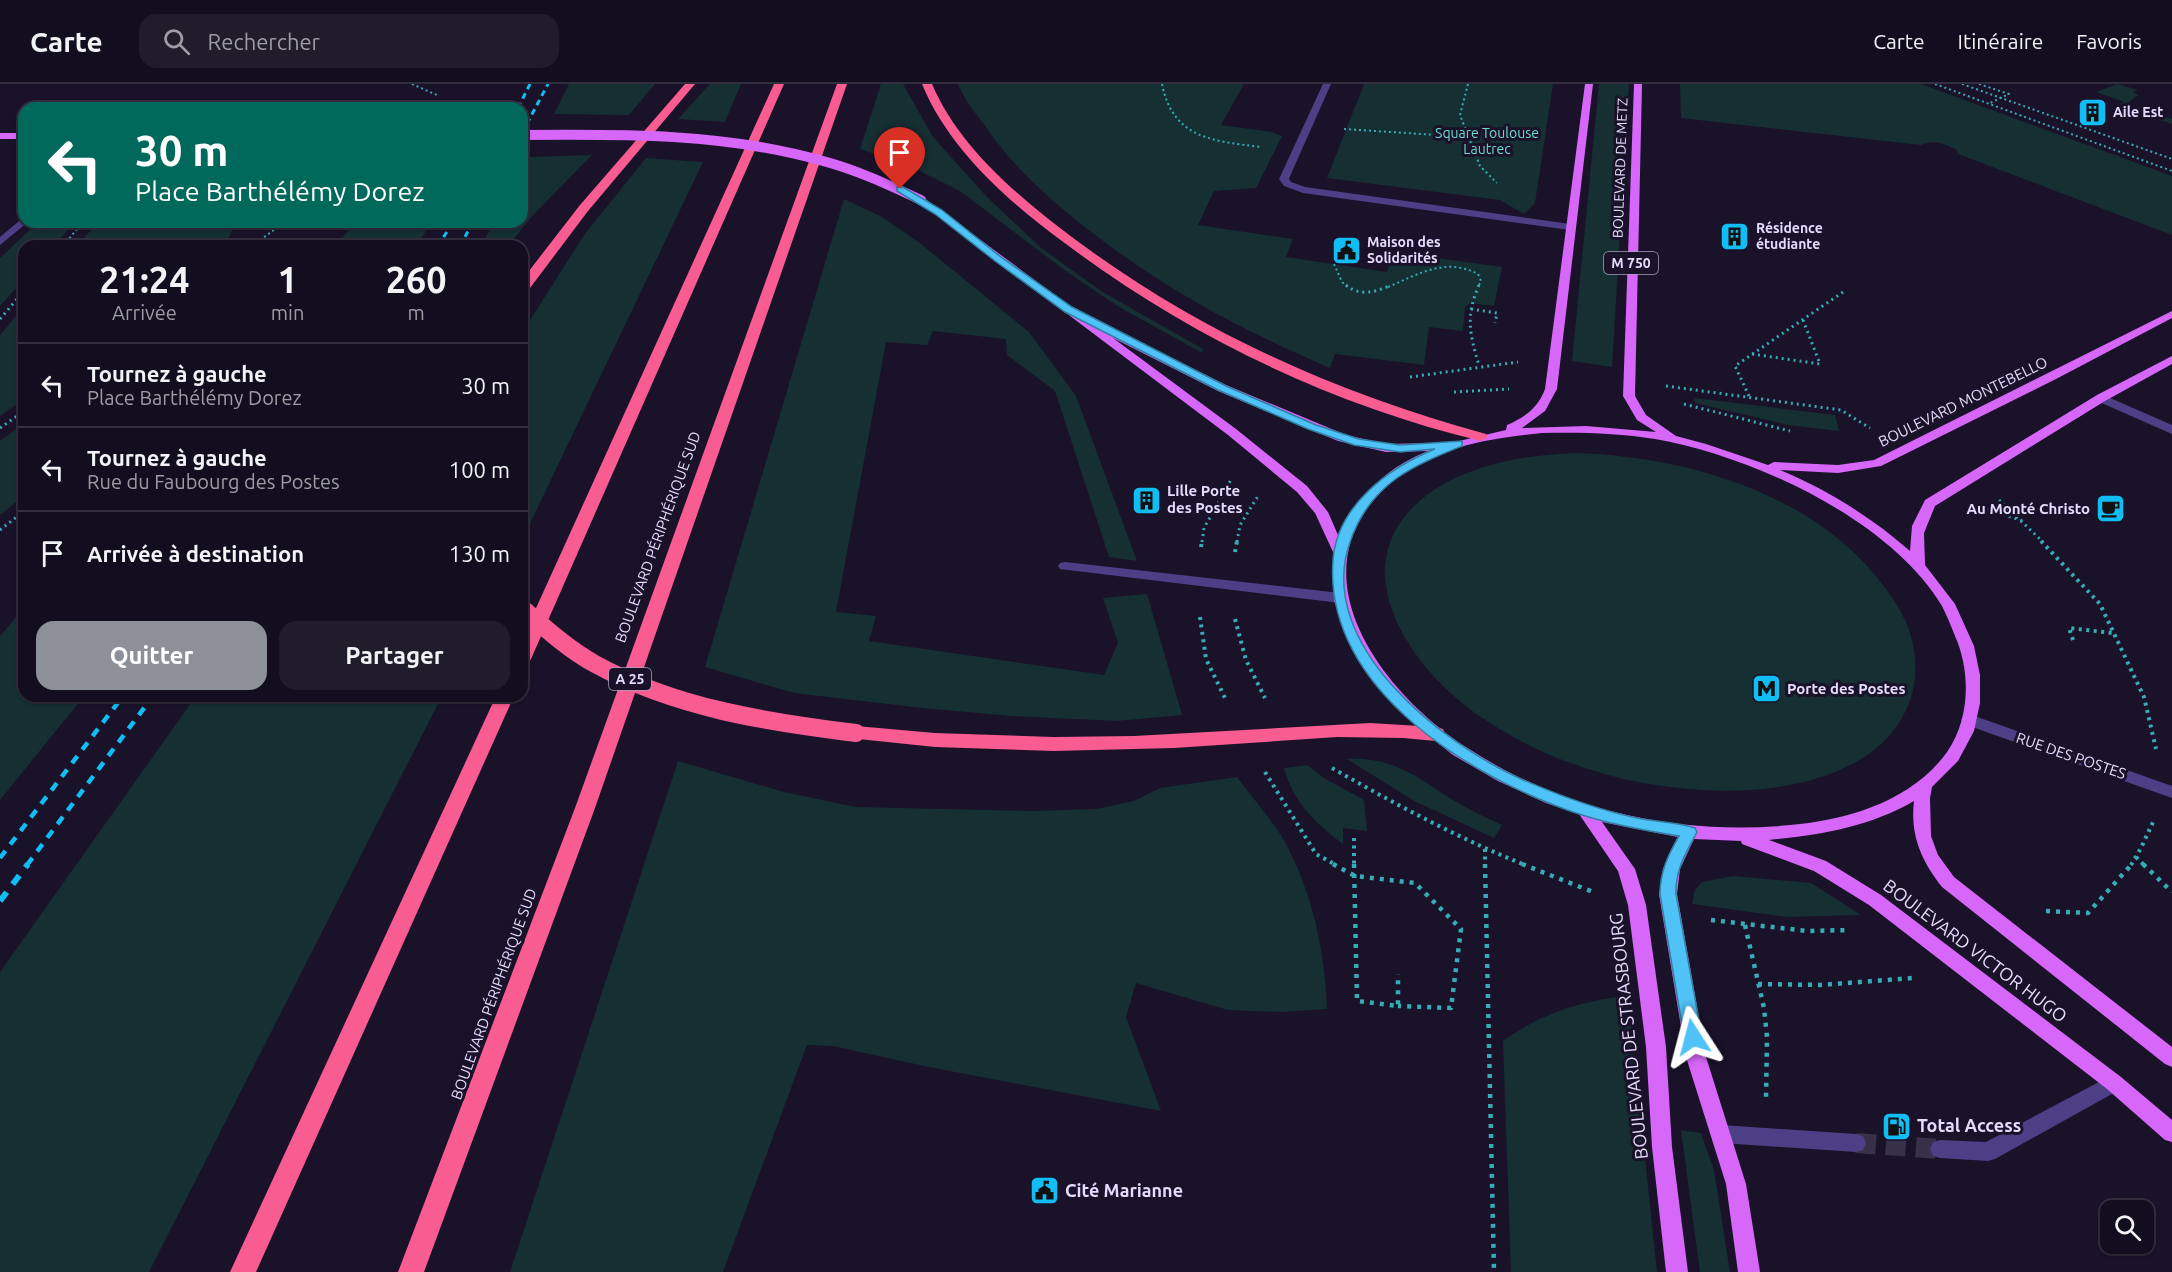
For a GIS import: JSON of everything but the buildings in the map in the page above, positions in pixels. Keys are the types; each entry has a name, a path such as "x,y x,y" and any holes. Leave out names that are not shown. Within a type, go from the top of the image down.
{"highway":[{"path":"528,280 585,207 690,84"},
{"path":"528,646 779,84"},
{"name":"BOULEVARD PÉRIPHÉRIQUE SUD","path":"411,1272 585,808 842,84"},
{"path":"927,84 949,123 987,172 1058,233 1175,314 1295,375 1397,414 1481,437"},
{"path":"528,613 558,639 616,675 651,690 713,710 764,721 970,744 1020,745 1106,745 1363,728 1436,734"},
{"path":"243,1272 502,702"}],"main road":[{"path":"1499,434 1532,418 1545,405 1551,389 1589,84"},
{"name":"BOULEVARD DE METZ","path":"1638,84 1629,396 1641,417 1684,442"},
{"path":"528,135 650,134 714,139 772,147 844,166 921,200 1278,470 1312,499 1333,534 1340,552"},
{"path":"0,136 18,136"},
{"path":"1069,310 1205,380 1342,438 1393,448 1458,444"},
{"name":"BOULEVARD MONTEBELLO","path":"1756,464 1817,470 1877,463 2052,378 2172,314"},
{"path":"1917,567 1915,540 1917,526 1930,503 2101,398 2172,359"},
{"path":"1542,429 1587,429 1635,433 1684,442 1756,464 1801,484 1845,508 1884,535 1917,567 1945,600 1963,634 1971,660 1974,686 1970,720 1950,759 1924,784 1888,806 1844,823 1792,832 1735,835 1690,832 1636,823 1585,810 1515,782 1473,760 1436,734 1395,698 1364,659 1349,628 1340,598 1338,582 1340,552 1350,523 1368,497 1380,486 1408,466 1458,444 1499,434 1542,429"},
{"path":"1924,784 1920,813 1925,848 1933,864 1948,882 2172,1058"},
{"name":"BOULEVARD DE STRASBOURG","path":"1585,810 1626,869 1637,905 1656,1047 1662,1148 1677,1272"},
{"path":"1690,832 1676,856 1668,880 1672,913 1696,1057 1736,1184 1749,1272"},
{"name":"BOULEVARD VICTOR HUGO","path":"1735,835 1820,866 1903,920 2114,1083 2172,1133"}],"street":[{"path":"1327,84 1284,179 1294,188 1570,227"},
{"path":"0,242 18,226"},
{"path":"2101,398 2172,430"},
{"path":"1065,567 1340,598"},
{"name":"RUE DES POSTES","path":"1970,720 2172,792"},
{"path":"1940,1149 1988,1152 2114,1083"},
{"path":"1722,1134 1856,1143"}],"path":[{"path":"412,84 437,95"},
{"path":"1162,84 1166,105 1172,117 1184,127 1204,137 1224,142 1297,152 1347,127 1468,137"},
{"path":"1468,84 1460,114 1480,166 1486,174 1531,208 1536,222"},
{"path":"1935,84 2172,171"},
{"path":"1962,84 2172,159"},
{"path":"1979,84 2009,94 1988,104"},
{"path":"68,240 78,228"},
{"path":"260,240 277,228"},
{"path":"1334,264 1338,276 1348,289 1364,294 1377,292 1406,277 1431,268 1443,266 1467,268 1478,274 1481,281 1473,296 1469,331 1479,366"},
{"path":"1749,397 1735,366 1843,292"},
{"path":"0,319 18,298"},
{"path":"1471,309 1497,313 1495,323"},
{"path":"1752,354 1820,364 1803,320"},
{"path":"1405,379 1479,366 1522,362"},
{"path":"1656,384 1841,410 1879,433"},
{"path":"1445,393 1476,390 1551,389"},
{"path":"0,428 18,415"},
{"path":"1278,470 1240,525 1230,586 1238,636 1258,688 1290,734 1331,767 1404,809 1485,849 1597,894 1637,905"},
{"path":"1992,494 2023,521 2100,604 2144,697 2156,751"},
{"path":"0,530 18,516"},
{"path":"2073,640 2069,628 2113,633"},
{"path":"2043,910 2088,913 2115,887 2136,857 2154,819"},
{"path":"1354,838 1357,1001 1398,1006 1451,1008 1461,929"},
{"path":"1485,849 1494,1272"},
{"path":"2136,857 2172,892"},
{"path":"1672,913 1746,925 1807,931 1852,930 1903,920"},
{"path":"1398,974 1398,1006"},
{"path":"1758,984 1820,985 1915,978"}],"green space":[{"path":"569,84 655,84 629,115 554,114"},
{"path":"710,84 741,84 725,122 678,119"},
{"path":"881,84 903,84 933,137 987,197 1040,247 1101,291 1203,349 1202,353 1119,307 1067,272 960,191 912,167 860,149"},
{"path":"958,84 1244,84 1221,125 1272,132 1282,136 1256,188 1214,191 1198,225 1293,239 1286,257 1387,272 1393,252 1502,267 1494,306 1471,303 1465,307 1463,331 1429,327 1424,365 1335,354 1330,368 1206,308 1119,253 1090,231 1061,208 1020,169 970,106"},
{"name":"Square Toulouse Lautrec","path":"1364,84 1553,84 1535,203 1524,214 1500,200 1327,178"},
{"path":"1599,84 1629,84 1612,367 1572,361"},
{"path":"1680,84 1921,84 2172,176 2172,235 1958,154 1956,149 1947,145 1930,142 1921,145 1681,118"},
{"path":"2117,84 2138,90 2133,92 2138,95 2129,102 2133,106 2172,119 2172,124 2116,105 2124,102 2096,92"},
{"path":"592,155 528,221 528,157"},
{"path":"646,158 703,162 528,528 528,324 584,235"},
{"path":"844,199 882,217 921,244 1029,332 1076,396 1137,561 1109,557 1055,391 1007,355 1006,339 933,331 927,345 886,342 836,612 876,616 869,641 1104,675 1118,643 1103,598 1147,594 1182,715 1117,721 1012,716 922,708 794,693 705,667"},
{"path":"32,228 70,228 58,240 19,240"},
{"path":"93,228 234,228 227,240 82,240"},
{"path":"351,228 428,228 420,240 340,240"},
{"path":"491,228 523,228 513,240 484,240"},
{"path":"18,241 18,286 0,306 0,258"},
{"path":"18,314 18,403 0,416 0,335"},
{"path":"1694,398 1835,415 1839,431 1788,425 1695,403"},
{"path":"18,428 18,501 0,515 0,441"},
{"name":"Porte des Postes","path":"1576,453 1657,462 1699,471 1739,484 1778,500 1814,521 1847,546 1875,575 1892,598 1906,622 1912,640 1915,664 1913,688 1906,710 1893,731 1880,745 1847,767 1808,781 1750,790 1679,788 1644,783 1575,765 1511,736 1481,717 1453,695 1427,669 1406,639 1392,608 1385,576 1389,545 1406,515 1437,488 1453,479 1487,466 1522,458"},
{"path":"18,615 18,702 79,702 0,800 0,636"},
{"path":"192,702 439,702 149,1272 0,1272 0,972"},
{"path":"1347,759 1379,761 1392,765 1418,777 1456,802 1502,825 1494,838 1414,801"},
{"path":"678,761 784,792 856,807 1034,811 1096,809 1134,801 1160,788 1237,777 1281,835 1304,883 1316,924 1324,966 1327,1009 1281,1012 1228,1010 1136,983 1126,1017 1161,1111 929,1067 833,1046 807,1045 723,1272 510,1272"},
{"path":"1307,765 1324,778 1364,800 1367,831 1343,828 1343,844 1306,811 1293,791 1284,768"},
{"path":"1733,876 1811,883 1861,915 1788,917 1692,904 1695,890 1702,882"},
{"path":"1628,996 1657,1272 1511,1272 1503,1041 1532,1023 1562,1010 1594,1001"},
{"path":"1681,1130 1701,1133 1714,1170 1730,1272 1700,1272"}],"tunnel":[{"path":"1856,1143 1940,1149"}],"railway":[{"path":"521,102 530,84"},
{"path":"528,122 548,84"},
{"path":"442,240 449,228"},
{"path":"463,240 470,228"},
{"path":"0,858 118,702"},
{"path":"27,865 149,702"},
{"path":"0,901 28,864"}],"place":[{"name":"Aile Est","path":"2092,112"},
{"name":"Résidence étudiante","path":"1735,236"},
{"name":"Maison des Solidarités","path":"1346,250"},
{"name":"Lille Porte des Postes","path":"1146,500"},
{"name":"Au Monté Christo","path":"2111,509"},
{"name":"Porte des Postes","path":"1766,689"},
{"name":"Total Access","path":"1896,1126"},
{"name":"Cité Marianne","path":"1044,1191"}],"route":[{"path":"900,189 939,212 998,259 1069,310 1222,388 1312,427 1372,446 1415,448 1458,444 1440,450 1393,475 1368,497 1350,523 1340,552 1338,582 1343,613 1364,659 1388,690 1418,720 1473,760 1515,782 1585,810 1636,823 1690,832 1671,868 1668,894 1693,1037"}]}
